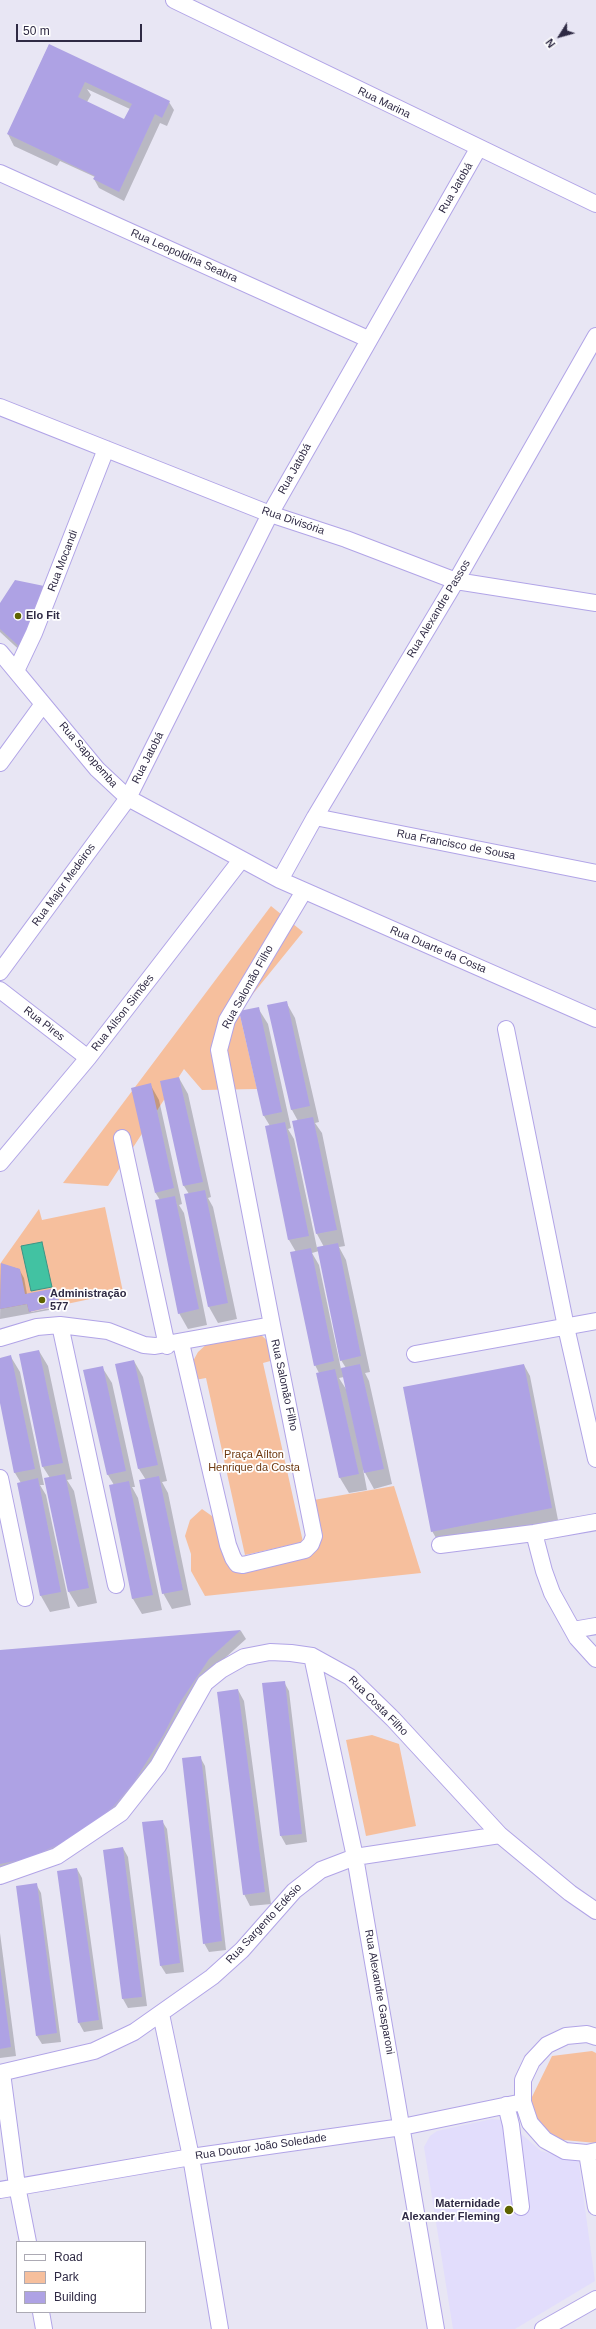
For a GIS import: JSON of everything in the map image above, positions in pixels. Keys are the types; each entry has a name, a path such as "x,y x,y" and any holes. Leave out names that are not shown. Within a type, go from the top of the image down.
{"street":[{"name":"Rua Marina","path":"174,0 596,204"},
{"name":"Rua Jatobá","path":"128,798 270,514 368,339 478,148"},
{"name":"Rua Leopoldina Seabra","path":"0,173 368,339"},
{"name":"Rua Alexandre Passos","path":"280,880 315,817 456,581 596,336"},
{"name":"Rua Divisória","path":"0,407 270,514 346,539 456,581 596,603"},
{"name":"Rua Mocandi","path":"16,671 34,634 106,449"},
{"name":"Rua Sapopemba","path":"0,652 97,769 128,798 280,880"},
{"path":"0,763 43,704"},
{"name":"Rua Major Medeiros","path":"0,972 128,798"},
{"name":"Rua Francisco de Sousa","path":"315,817 596,873"},
{"name":"Rua Aílson Simões","path":"0,1163 88,1058 241,860"},
{"name":"Rua Duarte da Costa","path":"280,880 596,1019"},
{"name":"Rua Salomão Filho","path":"122,1138 174,1344 228,1545 233,1558 237,1564 242,1565 305,1550 311,1544 314,1536 219,1050 227,1020 304,891"},
{"name":"Rua Pires","path":"0,990 88,1058"},
{"path":"506,1029 566,1327 596,1459"},
{"path":"414,1354 596,1321"},
{"path":"60,1325 116,1585"},
{"name":"Rua Salomão Filho","path":"0,1338 37,1327 60,1325 108,1331 144,1345 174,1344 272,1325"},
{"path":"0,1478 25,1598"},
{"path":"440,1545 534,1533 596,1522"},
{"path":"534,1533 544,1571 552,1593 573,1630 596,1660"},
{"path":"573,1630 596,1626"},
{"name":"Rua Costa Filho","path":"0,1876 57,1856 121,1813 158,1766 205,1683 222,1670 244,1657 270,1652 312,1656 330,1664 355,1682 392,1719 500,1835 570,1894 596,1911"},
{"name":"Rua Alexandre Gasparoni","path":"312,1656 355,1857 436,2329"},
{"name":"Rua Sargento Edésio","path":"1,2073 94,2051 134,2032 212,1977 242,1950 303,1883 321,1870 355,1857 500,1835"},
{"path":"161,2014 191,2157 220,2329"},
{"path":"596,2037 587,2034 566,2036 547,2045 532,2061 523,2080 523,2102 530,2123 545,2140 565,2150 592,2152 596,2207"},
{"path":"1,2073 28,2241"},
{"name":"Rua Doutor João Soledade","path":"0,2190 191,2157 402,2127 523,2102"},
{"path":"506,2105 511,2125 521,2207"},
{"path":"543,2329 596,2299"},
{"path":"41,2313 44,2329"}],"shaded area":[{"path":"42,1242 52,1287 31,1291 21,1246"},
{"name":"Maternidade Alexander Fleming","path":"492,2119 502,2120 511,2125 541,2151 559,2156 578,2157 595,2281 515,2329 453,2329 424,2147 430,2136 437,2131"}],"green space":[{"path":"271,906 303,932 239,1011 257,1089 202,1090 184,1069 108,1186 63,1183"},
{"path":"105,1207 123,1292 29,1312 27,1304 0,1309 0,1264 39,1209 42,1220"},
{"name":"Praça Aílton Henrique da Costa","path":"261,1335 270,1343 274,1360 263,1363 303,1542 245,1555 206,1378 195,1380 192,1363 198,1352 208,1343"},
{"path":"394,1486 421,1573 205,1596 191,1571 191,1554 185,1536 190,1520 202,1509 219,1521 229,1565 305,1550 308,1501"},
{"path":"372,1735 399,1744 416,1826 366,1836 346,1740"},
{"path":"592,2051 596,2053 596,2143 553,2139 535,2116 530,2101 552,2056"}],"building":[{"path":"49,44 170,101 162,118 155,114 119,192 93,179 95,176 7,134","holes":["85,82 132,104 124,119 78,97"]},
{"name":"Elo Fit","path":"15,580 49,587 22,649 0,629 0,603"},
{"path":"287,1001 310,1106 291,1110 267,1005"},
{"path":"259,1007 282,1112 263,1116 239,1011"},
{"path":"179,1077 203,1182 183,1186 160,1081"},
{"path":"151,1083 174,1188 155,1193 131,1088"},
{"path":"313,1117 337,1230 316,1234 292,1121"},
{"path":"285,1122 309,1236 288,1240 265,1126"},
{"path":"205,1190 228,1303 208,1307 184,1194"},
{"path":"175,1196 199,1309 178,1314 155,1200"},
{"path":"338,1243 361,1356 340,1361 317,1247"},
{"path":"311,1248 334,1361 314,1366 290,1252"},
{"path":"1,1263 20,1269 25,1294 56,1288 60,1305 29,1312 27,1304 0,1309"},
{"path":"39,1350 63,1463 42,1467 19,1354"},
{"path":"11,1355 35,1469 14,1473 0,1403 0,1358"},
{"path":"134,1360 158,1465 138,1469 115,1364"},
{"path":"360,1364 384,1469 364,1473 341,1368"},
{"path":"524,1364 552,1508 431,1532 403,1387"},
{"path":"103,1366 126,1471 107,1475 83,1370"},
{"path":"335,1369 359,1474 339,1478 316,1373"},
{"path":"65,1474 89,1588 68,1592 44,1478"},
{"path":"159,1476 183,1590 162,1594 139,1480"},
{"path":"38,1478 61,1592 40,1596 17,1483"},
{"path":"129,1481 153,1595 132,1599 109,1485"},
{"path":"241,1630 209,1659 179,1704 164,1734 134,1782 114,1806 90,1826 60,1844 26,1859 0,1864 0,1650"},
{"path":"285,1681 302,1834 280,1836 262,1683"},
{"path":"238,1689 265,1892 243,1895 217,1692"},
{"path":"201,1756 222,1941 203,1944 182,1758"},
{"path":"163,1820 180,1963 160,1966 142,1822"},
{"path":"123,1847 142,1997 122,1999 103,1850"},
{"path":"77,1868 99,2020 78,2023 57,1871"},
{"path":"37,1883 57,2033 36,2036 16,1886"},
{"path":"0,1966 11,2047 0,2049"}],"place":[{"name":"Elo Fit","path":"18,616"},
{"name":"Administração 577","path":"42,1300"},
{"name":"Maternidade Alexander Fleming","path":"509,2210"}]}
